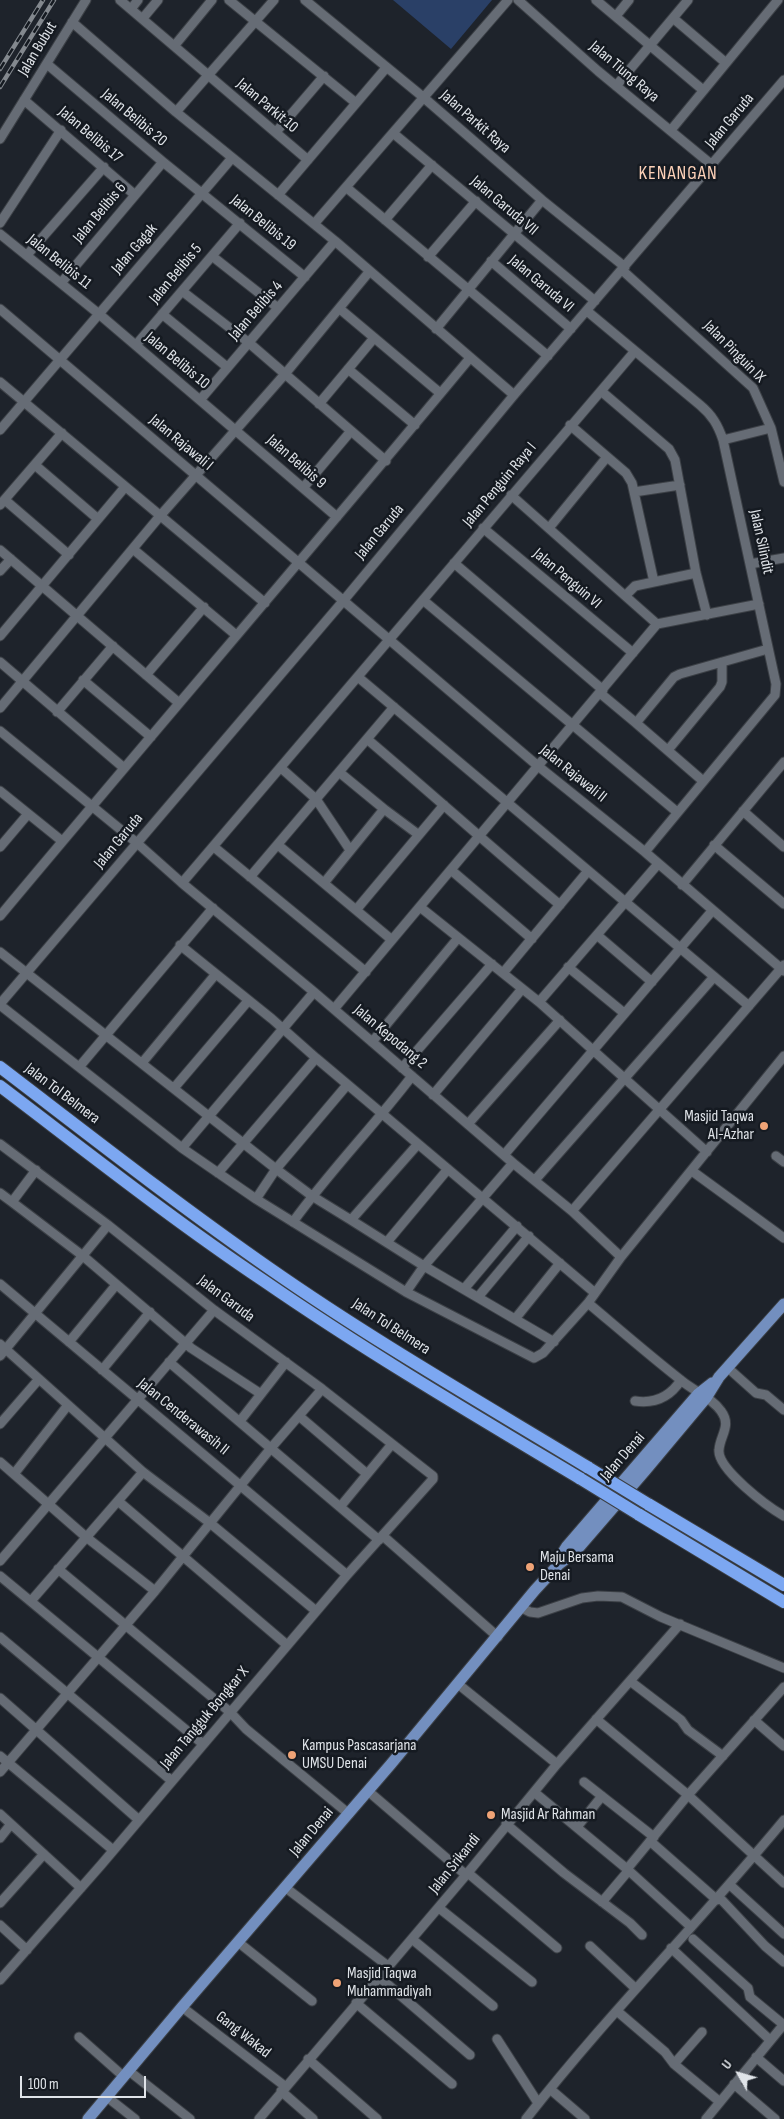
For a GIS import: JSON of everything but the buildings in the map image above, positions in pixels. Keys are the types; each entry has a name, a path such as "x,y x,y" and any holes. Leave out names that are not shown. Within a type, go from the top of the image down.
{"highway":[{"name":"Jalan Tol Belmera","path":"0,1067 170,1198 271,1269 395,1350 784,1585"},
{"name":"Jalan Tol Belmera","path":"0,1086 163,1210 264,1282 390,1364 784,1602"}],"main road":[{"name":"Jalan Denai","path":"88,2119 498,1637 535,1590 559,1564 565,1549 784,1304"}],"street":[{"name":"Jalan Bubut","path":"0,139 86,0"},
{"name":"Jalan Parkit 10","path":"120,0 308,160"},
{"path":"131,9 138,0"},
{"path":"143,18 158,0"},
{"path":"175,45 212,0"},
{"path":"229,0 356,103"},
{"path":"176,112 274,0"},
{"name":"Jalan Parkit Raya","path":"305,0 423,97 624,268"},
{"path":"314,224 508,0"},
{"name":"Jalan Tiung Raya","path":"518,0 616,86 712,165"},
{"path":"596,0 703,90"},
{"path":"616,16 629,0"},
{"path":"616,86 688,0"},
{"path":"671,130 778,0"},
{"path":"673,18 726,63"},
{"path":"72,22 176,112 335,241 514,395"},
{"name":"Jalan Belibis 20","path":"47,64 202,194"},
{"path":"278,195 386,68"},
{"path":"276,132 324,76"},
{"name":"Jalan Garuda","path":"0,1004 344,600 514,395 784,80"},
{"name":"Jalan Belibis 17","path":"24,100 104,166 135,195"},
{"path":"0,223 61,130"},
{"name":"Jalan Garuda VII","path":"393,133 595,301"},
{"name":"Jalan Gagak","path":"0,430 232,158"},
{"name":"Jalan Belibis 6","path":"61,283 162,162"},
{"path":"385,220 432,165"},
{"path":"27,255 104,166"},
{"path":"347,188 548,356"},
{"name":"Jalan Belibis 19","path":"202,194 305,277"},
{"path":"436,329 542,200"},
{"path":"428,257 476,201"},
{"name":"Jalan Belibis 5","path":"136,345 240,223"},
{"name":"Jalan Belibis 11","path":"0,234 99,314"},
{"name":"Jalan Belibis 4","path":"200,400 335,241"},
{"path":"212,256 278,308"},
{"name":"Jalan Garuda VI","path":"491,261 571,329"},
{"name":"Jalan Pinguin IX","path":"624,268 753,388 771,428 784,482"},
{"path":"0,708 160,516 236,430 370,272"},
{"path":"182,291 248,342 386,461"},
{"name":"Jalan Rajawali I","path":"0,309 344,600"},
{"path":"340,309 440,393"},
{"name":"Jalan Silindit","path":"587,311 711,414 723,440 768,650 780,690 676,812 645,852"},
{"name":"Jalan Belibis 10","path":"99,314 236,430"},
{"path":"162,314 227,367"},
{"path":"319,404 374,338"},
{"name":"Jalan Penguin Raya I","path":"182,883 570,425 635,351"},
{"path":"0,916 236,635 386,461 470,358"},
{"path":"348,369 414,425"},
{"path":"0,382 265,603"},
{"path":"601,391 669,449 675,460 696,573 707,615"},
{"path":"570,425 626,472 634,492 654,582"},
{"path":"723,440 771,428"},
{"name":"Jalan Belibis 9","path":"236,430 337,517"},
{"path":"303,488 351,431"},
{"path":"62,434 2,503 69,555"},
{"path":"549,528 607,457"},
{"path":"36,465 98,519"},
{"path":"634,492 680,486"},
{"path":"0,636 125,487"},
{"path":"511,495 657,624"},
{"name":"Jalan Penguin VI","path":"483,528 632,653"},
{"path":"133,549 204,606 236,635"},
{"path":"0,550 179,703"},
{"path":"750,564 784,558"},
{"path":"0,571 11,559"},
{"path":"454,564 703,781"},
{"path":"626,595 635,586 696,573"},
{"name":"Jalan Rajawali II","path":"344,600 538,766 645,852 712,911 783,968"},
{"path":"423,600 676,812"},
{"path":"334,1009 657,624 759,604"},
{"path":"146,675 204,606"},
{"path":"57,712 113,646"},
{"path":"636,723 674,677 768,650"},
{"path":"0,662 124,768"},
{"path":"668,750 720,687 722,682 722,662"},
{"path":"358,677 748,1006"},
{"path":"83,680 151,737"},
{"path":"250,877 394,707"},
{"name":"Jalan Kepodang 2","path":"0,731 314,992 512,1163 572,1211 621,1257"},
{"path":"367,739 560,905"},
{"path":"682,885 784,762"},
{"path":"281,768 316,799 350,850"},
{"path":"339,772 418,836"},
{"path":"0,791 62,842"},
{"path":"356,910 444,805"},
{"path":"324,883 384,809"},
{"path":"743,811 784,847"},
{"path":"0,847 28,814"},
{"path":"278,845 392,940"},
{"path":"714,845 784,904"},
{"path":"214,847 366,972"},
{"path":"540,1002 658,864"},
{"path":"451,870 532,939"},
{"path":"503,973 588,871"},
{"path":"420,907 540,1002 626,1077 659,1111 707,1152"},
{"path":"80,1066 105,1033 213,908"},
{"path":"504,1155 712,911"},
{"path":"597,936 652,982"},
{"path":"372,1042 458,938"},
{"path":"180,945 248,1000 595,1293"},
{"path":"0,952 312,1196 424,1266 554,1342"},
{"path":"402,1068 492,964"},
{"path":"568,967 624,1014"},
{"path":"572,1211 748,1006 783,968"},
{"path":"142,1063 215,975"},
{"path":"535,1180 714,978"},
{"path":"433,1094 522,989"},
{"path":"182,1148 314,992"},
{"path":"174,1088 248,1000"},
{"path":"0,1004 182,1148 256,1199 406,1292 530,1358 539,1356 554,1342 588,1303 621,1257 784,1056"},
{"path":"468,1124 560,1020"},
{"path":"218,1173 316,1058"},
{"path":"293,1222 312,1196 383,1115 412,1076"},
{"path":"256,1199 276,1169 347,1085"},
{"name":"Jalan Garuda","path":"0,1144 36,1170 214,1310 322,1389 433,1477"},
{"path":"351,1220 418,1144"},
{"path":"406,1292 424,1266 512,1163"},
{"path":"387,1242 448,1169"},
{"path":"12,1202 36,1170"},
{"path":"692,1171 784,1238"},
{"path":"0,1193 83,1256 191,1348 261,1394"},
{"path":"108,1226 36,1314 2,1350 39,1379 143,1472 210,1523 316,1611"},
{"path":"464,1290 517,1226"},
{"path":"478,1297 529,1236"},
{"path":"515,1319 560,1263"},
{"name":"Jalan Cenderawasih II","path":"0,1284 137,1400 241,1484 347,1575"},
{"path":"69,1342 116,1285"},
{"path":"588,1303 722,1412 726,1420 726,1431 718,1449 719,1456 739,1482 766,1505 782,1511"},
{"path":"0,1561 214,1310"},
{"path":"102,1370 150,1312"},
{"path":"169,1362 340,1507 381,1538 498,1637"},
{"path":"240,1421 286,1362"},
{"path":"728,1368 756,1393 766,1395 784,1410"},
{"path":"0,1424 39,1379"},
{"path":"635,1401 659,1400 675,1389 681,1380"},
{"path":"0,1772 37,1731 322,1389"},
{"path":"14,1474 68,1405"},
{"path":"299,1416 367,1474"},
{"path":"340,1507 392,1444"},
{"path":"0,1462 86,1537 154,1591"},
{"path":"31,1601 143,1472"},
{"name":"Jalan Tangguk Bongkar X","path":"0,1980 203,1744 234,1718 287,1645 433,1480 433,1477"},
{"path":"118,1501 287,1645"},
{"path":"58,1569 348,1814"},
{"path":"0,1576 203,1744"},
{"path":"522,1608 534,1613 582,1598 598,1596 622,1597 661,1617 784,1668"},
{"name":"Jalan Srikandi","path":"259,2119 467,1874 557,1764 680,1624"},
{"path":"0,1637 172,1781"},
{"path":"630,1681 681,1720 688,1730 723,1756"},
{"path":"458,1684 557,1764"},
{"path":"602,1902 688,1796 754,1720 783,1690"},
{"path":"0,1698 139,1820"},
{"path":"596,1719 688,1796 784,1883"},
{"path":"754,1720 784,1746"},
{"path":"0,1756 113,1850"},
{"path":"584,1782 652,1839 784,1962"},
{"path":"368,1791 557,1948"},
{"path":"534,1792 628,1870 691,1927"},
{"path":"577,1827 602,1796"},
{"path":"0,1814 81,1888"},
{"path":"526,2119 635,1988 718,1899 784,1820"},
{"path":"0,1838 11,1824"},
{"path":"506,1824 642,1935"},
{"path":"0,1903 44,1854"},
{"path":"730,1885 784,1934"},
{"path":"286,1888 388,1966"},
{"path":"438,1908 532,1982"},
{"path":"0,1925 27,1950"},
{"path":"412,1939 492,2006"},
{"path":"692,1939 748,1988 750,1997 784,2024 706,2119"},
{"path":"238,1942 312,2001"},
{"path":"590,1946 635,1988"},
{"path":"671,1948 770,2040"},
{"path":"379,1976 470,2055"},
{"path":"356,2003 452,2084"},
{"name":"Gang Wakad","path":"182,2007 283,2089 313,2119"},
{"path":"617,2011 665,2052 674,2064 720,2102"},
{"path":"674,2064 702,2032"},
{"path":"79,2037 126,2074 190,2119"},
{"path":"497,2040 538,2103"},
{"path":"756,2057 784,2081"},
{"path":"308,2059 378,2119"},
{"path":"734,2084 775,2119"},
{"path":"550,2089 585,2119"},
{"path":"106,2097 135,2119"}],"shaded area":[{"path":"393,0 492,0 451,49"}],"railway":[{"path":"0,69 43,0"},
{"path":"0,87 54,0"}],"place":[{"name":"Masjid Taqwa Al-Azhar","path":"764,1126"},
{"name":"Maju Bersama Denai","path":"530,1567"},
{"name":"Kampus Pascasarjana UMSU Denai","path":"292,1755"},
{"name":"Masjid Ar Rahman","path":"491,1815"},
{"name":"Masjid Taqwa Muhammadiyah","path":"337,1983"}],"district":[{"name":"KENANGAN","path":"678,174"}]}
